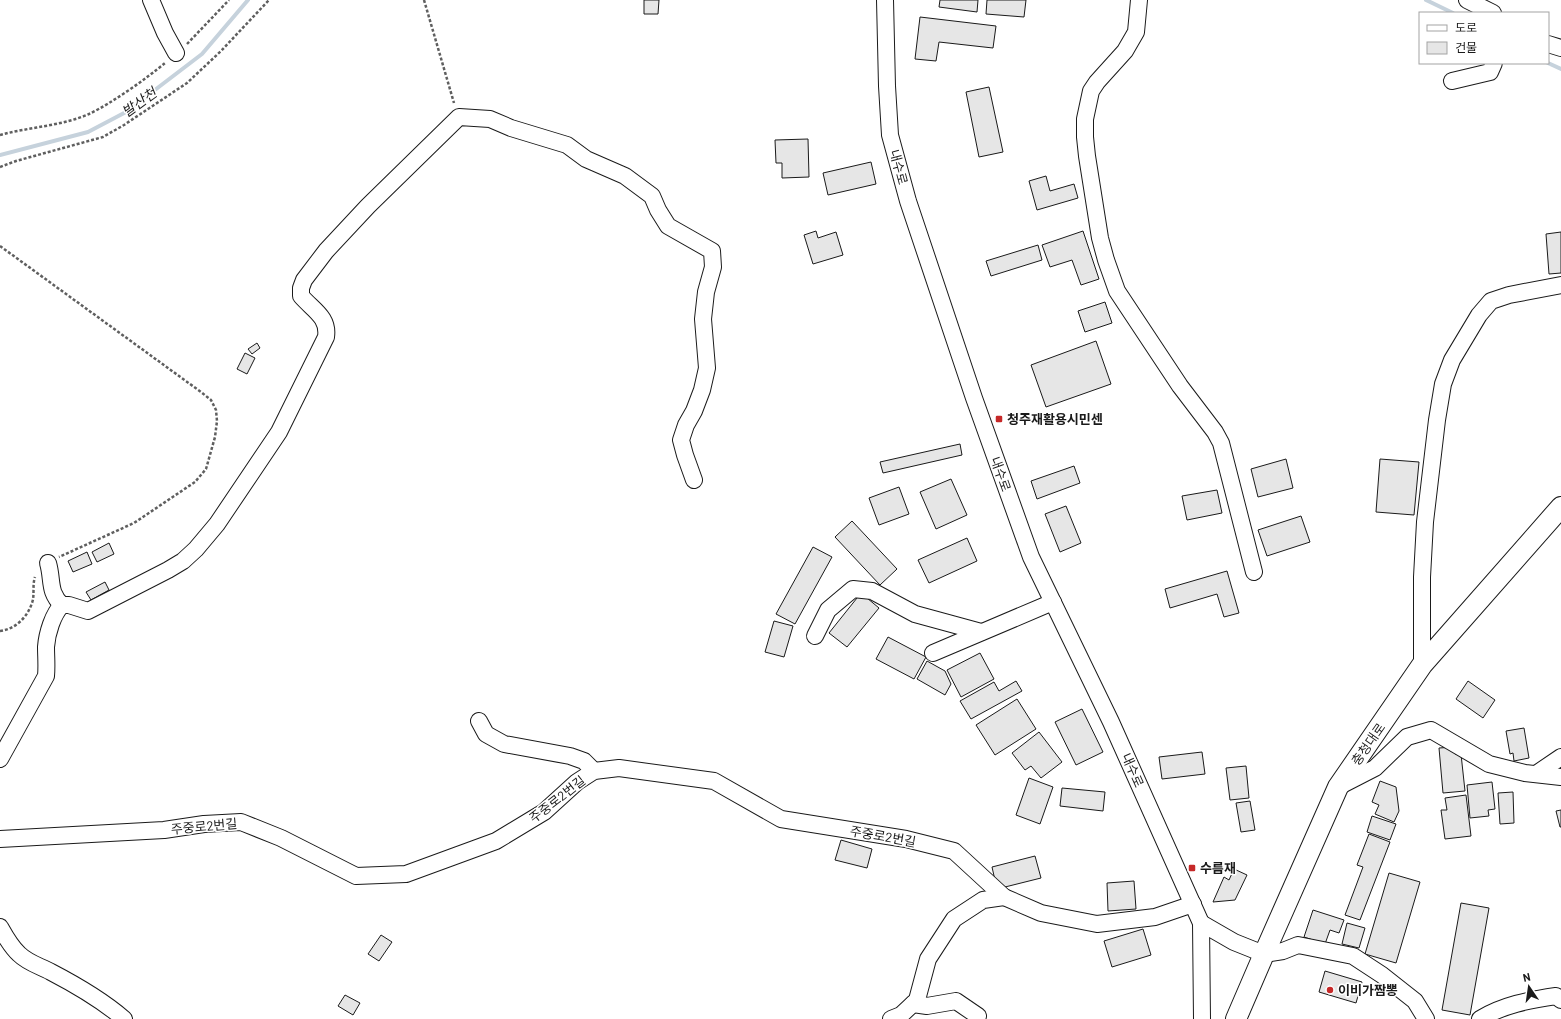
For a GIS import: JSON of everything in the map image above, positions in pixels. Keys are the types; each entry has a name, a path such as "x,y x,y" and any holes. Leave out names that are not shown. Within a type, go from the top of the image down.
{"main road":[{"name":"충청대로","path":"1236,1019 1338,787 1422,665 1561,507"}],"street":[{"path":"151,0 165,33 176,53"},
{"name":"내수로","path":"885,0 890,135 908,201 974,398 1031,557 1111,722 1201,923"},
{"path":"1139,0 1136,32 1126,51 1097,82 1091,91 1085,119 1087,156 1100,238 1117,291 1180,386 1215,432 1221,443 1254,572"},
{"path":"1467,0 1490,12"},
{"path":"1549,44 1561,48"},
{"path":"1452,81 1490,72 1494,64"},
{"path":"48,563 52,590 55,599 62,605 69,605 88,611 97,608 183,561 196,550 218,524 279,432 326,337 327,330 323,318 301,296 301,288 304,280 326,251 368,206 459,117 490,119 511,128 567,145 586,159 626,176 652,196 658,210 668,226 712,251 713,268 706,292 703,319 708,368 702,390 681,440 694,480"},
{"path":"1422,665 1422,577 1425,522 1437,420 1443,384 1452,360 1479,315 1491,301 1509,295 1561,285"},
{"path":"814,636 828,610 853,589 872,591 915,614 981,632"},
{"path":"933,653 1053,602"},
{"path":"0,759 46,676 46,646 53,617 62,605"},
{"path":"479,721 486,734 504,744 570,756 584,761 594,771"},
{"path":"1338,787 1375,768 1407,737 1431,730 1489,764 1525,774 1561,777"},
{"path":"1536,774 1561,757"},
{"name":"주중로2번길","path":"0,839 164,830 204,824 241,822 281,838 356,876 406,874 496,841 544,812 577,782 594,771 619,768 714,781 781,819 906,838 954,850 1004,897 1041,913 1097,924 1155,917 1193,904"},
{"path":"891,1019 901,1015 917,1000 928,960 954,919 984,900 1004,897"},
{"path":"1201,923 1234,942 1264,954 1283,951 1298,945 1353,956 1382,975 1416,1002 1426,1019"},
{"path":"1201,923 1202,1019"},
{"path":"0,926 7,939 25,959 80,988 115,1011 124,1019"},
{"path":"1480,1019 1493,1011 1528,1000 1556,996 1561,1000"},
{"path":"913,1004 927,1006 956,1001 978,1016"}],"path":[{"path":"0,135 19,130 61,123 89,114 124,93 163,65 192,40 229,0"},
{"path":"0,167 16,161 103,137 124,125 187,83 221,52 269,0"},
{"path":"424,0 459,117"},
{"path":"0,246 211,400 216,410 217,421 215,437 206,469 195,482 134,523 48,563 36,573 33,583 33,603 24,618 17,626 0,631"}],"building":[{"path":"644,0 659,0 658,14 644,14"},
{"path":"940,0 978,0 977,12 939,7"},
{"path":"987,0 1026,0 1024,17 986,14"},
{"path":"920,17 996,26 993,48 939,42 936,61 915,59"},
{"path":"989,87 1003,152 979,157 966,92"},
{"path":"808,139 809,177 782,178 782,163 776,163 775,140"},
{"path":"871,162 876,184 828,195 823,173"},
{"path":"1046,176 1050,191 1074,184 1078,198 1037,210 1029,181"},
{"path":"816,231 818,238 836,232 843,255 813,264 804,235"},
{"path":"1083,231 1099,279 1081,285 1072,260 1050,267 1042,245"},
{"path":"1561,232 1561,273 1549,274 1546,234"},
{"path":"1038,245 1042,260 991,276 986,261"},
{"path":"1105,302 1112,323 1085,332 1078,311"},
{"path":"1096,341 1111,384 1046,407 1031,365"},
{"path":"257,343 260,348 252,354 248,349"},
{"path":"245,353 255,358 247,374 237,369"},
{"path":"960,444 962,455 883,473 880,462"},
{"path":"1286,459 1293,488 1258,497 1251,469"},
{"path":"1380,459 1419,462 1414,515 1376,512"},
{"path":"1074,466 1080,483 1037,499 1031,481"},
{"path":"951,479 967,515 936,529 920,492"},
{"path":"899,487 909,514 879,525 869,498"},
{"path":"1217,490 1222,513 1187,520 1182,496"},
{"path":"1066,506 1081,543 1060,552 1045,514"},
{"path":"1301,516 1310,542 1267,556 1258,530"},
{"path":"852,521 897,569 880,585 835,537"},
{"path":"967,538 977,561 929,583 918,560"},
{"path":"109,543 114,554 97,562 92,552"},
{"path":"813,547 832,557 795,624 776,614"},
{"path":"87,552 92,564 73,572 68,561"},
{"path":"1227,571 1239,613 1224,617 1217,594 1170,608 1165,589"},
{"path":"105,582 109,590 91,600 86,592"},
{"path":"861,593 879,608 847,647 829,633"},
{"path":"774,621 793,626 784,657 765,652"},
{"path":"888,637 926,657 914,679 876,659"},
{"path":"980,653 994,679 961,697 947,670"},
{"path":"927,661 945,671 951,684 945,695 917,679"},
{"path":"1016,681 1022,691 971,719 960,701 994,682 999,691"},
{"path":"1468,681 1495,700 1483,718 1456,699"},
{"path":"1017,699 1036,729 995,755 976,725"},
{"path":"1082,709 1103,752 1076,765 1055,722"},
{"path":"1524,728 1529,758 1514,761 1513,753 1510,754 1506,731"},
{"path":"1039,732 1062,762 1041,778 1031,766 1025,770 1012,753"},
{"path":"1454,747 1455,754 1461,754 1465,791 1443,793 1439,748"},
{"path":"1202,752 1205,774 1162,779 1159,757"},
{"path":"1246,766 1249,798 1230,800 1226,768"},
{"path":"1029,778 1053,787 1040,824 1016,815"},
{"path":"1380,781 1396,787 1399,811 1394,822 1375,814 1379,805 1372,802"},
{"path":"1492,782 1495,809 1488,810 1489,816 1470,818 1467,785"},
{"path":"1062,788 1105,792 1103,811 1060,806"},
{"path":"1513,792 1514,823 1500,824 1498,793"},
{"path":"1466,795 1471,836 1445,839 1441,810 1447,810 1445,798"},
{"path":"1250,801 1255,830 1241,832 1236,803"},
{"path":"1561,810 1561,827 1560,827 1556,811"},
{"path":"1372,816 1396,824 1390,840 1367,832"},
{"path":"1369,834 1390,842 1360,920 1345,915 1363,867 1357,865"},
{"path":"841,840 872,849 867,868 835,860"},
{"path":"1035,856 1041,878 997,889 992,867"},
{"path":"1234,869 1247,875 1235,900 1213,902 1224,877 1229,880"},
{"path":"1389,873 1420,882 1396,963 1365,954"},
{"path":"1134,881 1136,909 1108,911 1107,883"},
{"path":"1461,903 1489,908 1470,1015 1442,1010"},
{"path":"1313,910 1344,920 1339,933 1330,930 1325,944 1304,937"},
{"path":"1347,923 1365,928 1359,948 1342,944"},
{"path":"1143,929 1151,955 1112,967 1104,941"},
{"path":"381,935 392,942 379,961 368,954"},
{"path":"1325,971 1362,982 1356,1003 1319,992"},
{"path":"345,995 360,1003 353,1015 338,1006"}],"waterway":[{"name":"발산천","path":"0,155 88,132 126,112 202,54 248,0"},
{"name":"발산천","path":"1426,0 1451,12"},
{"name":"발산천","path":"1549,63 1561,69"}],"place":[{"name":"청주재활용시민센","path":"999,419"},
{"name":"수름재","path":"1192,868"},
{"name":"이비가짬뽕","path":"1330,990"}]}
